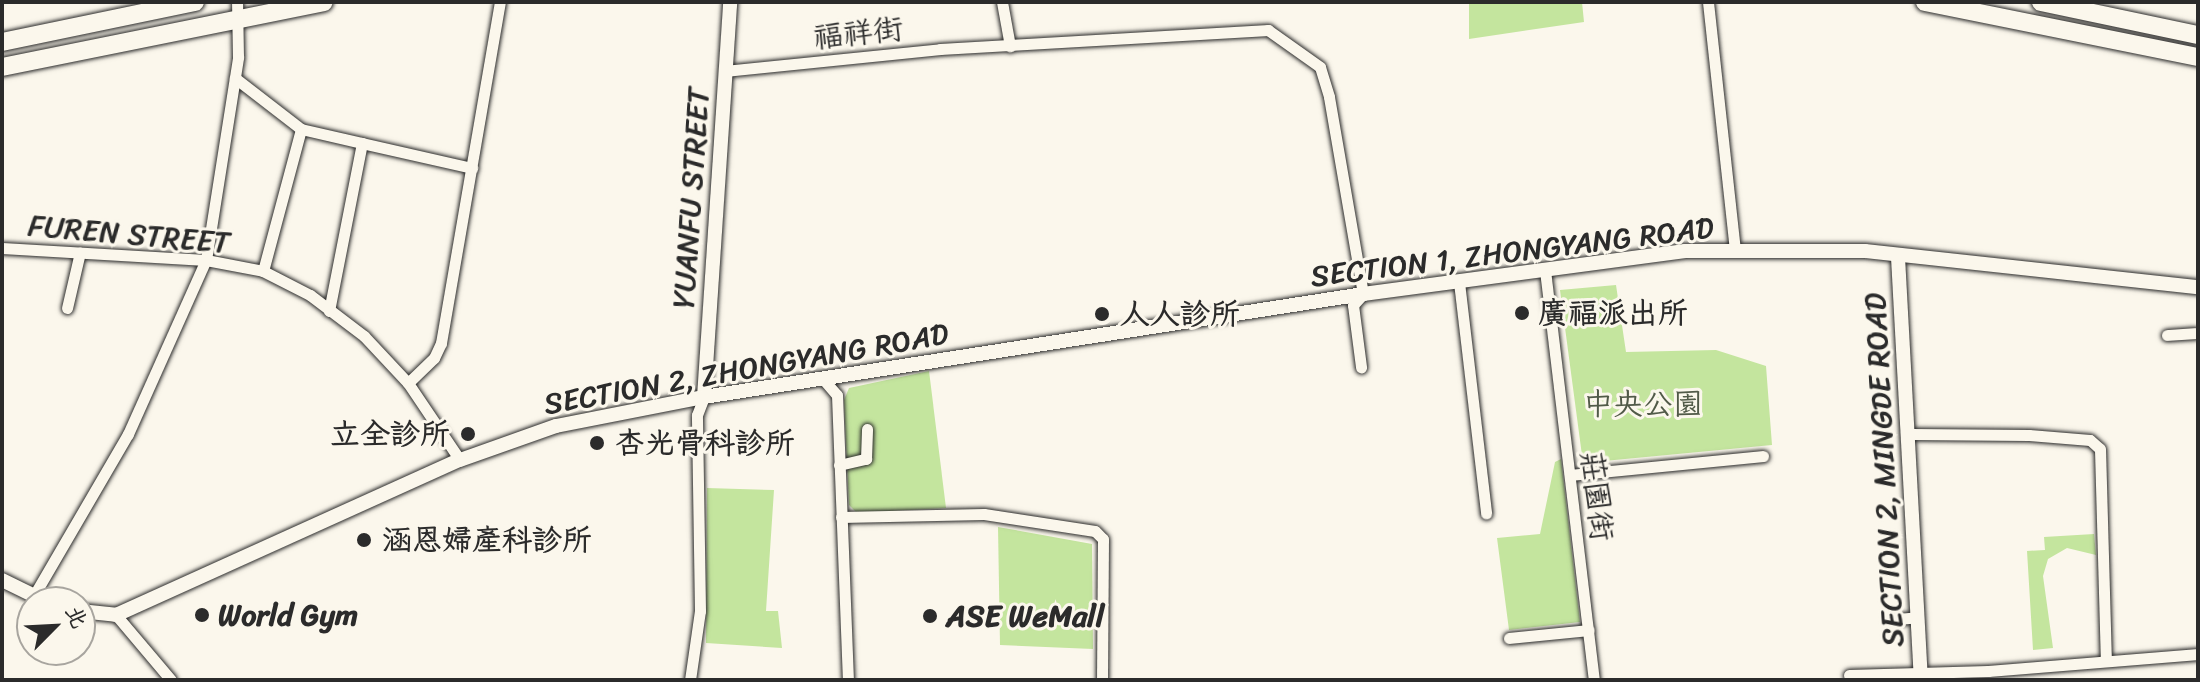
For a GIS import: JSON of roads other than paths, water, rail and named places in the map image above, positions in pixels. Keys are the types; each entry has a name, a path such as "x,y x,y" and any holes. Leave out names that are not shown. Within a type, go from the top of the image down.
{"main road":[{"path":"2,42 195,2"},
{"path":"2,67 239,11 323,2"},
{"path":"1925,2 2198,57"},
{"path":"2041,2 2198,35"}],"street":[{"path":"408,383 434,358 441,343 500,2"},
{"name":"YUANFU STREET","path":"704,397 730,2"},
{"path":"1002,2 1010,46"},
{"path":"1708,2 1735,251"},
{"path":"47,586 128,434 206,260 235,78 239,11"},
{"name":"福祥街","path":"725,71 1010,46 1268,30 1320,67 1363,294"},
{"path":"235,78 301,129 472,168"},
{"path":"263,271 301,129"},
{"path":"329,311 362,143"},
{"name":"FUREN STREET","path":"2,248 206,260 263,271 364,336 408,383 460,460"},
{"name":"SECTION 1, ZHONGYANG ROAD","path":"1216,318 1363,294 1685,251 1865,251 1898,257 2198,287"},
{"path":"67,308 80,252"},
{"name":"SECTION 2, MINGDE ROAD","path":"1898,257 1911,434 1921,676"},
{"name":"莊園街","path":"1545,270 1594,680"},
{"path":"1459,282 1486,513"},
{"path":"1361,367 1353,305 1363,294"},
{"name":"SECTION 2, ZHONGYANG ROAD","path":"116,615 460,460 556,426 704,397 1216,318"},
{"path":"2167,335 2195,333"},
{"path":"823,379 837,395 848,680"},
{"path":"690,680 700,611 697,415 704,397"},
{"path":"839,465 866,459 867,429"},
{"path":"1911,434 2078,439 2090,440 2100,449 2106,659"},
{"path":"1570,475 1763,456"},
{"path":"841,517 984,514 1095,531 1103,539 1102,680"},
{"path":"96,613 116,615 171,680"},
{"path":"1897,619 1918,617"},
{"path":"1509,638 1589,630"},
{"path":"1849,675 1921,676 2198,654"}],"place":[{"name":"廣福派出所","path":"1522,313"},
{"name":"人人診所","path":"1102,314"},
{"name":"立全診所","path":"468,434"},
{"name":"杏光骨科診所","path":"597,443"},
{"name":"涵恩婦產科診所","path":"364,540"},
{"name":"World Gym","path":"202,615"},
{"name":"ASE WeMall","path":"930,616"}],"park label":[{"name":"中央公園","path":"1643,404"}]}
